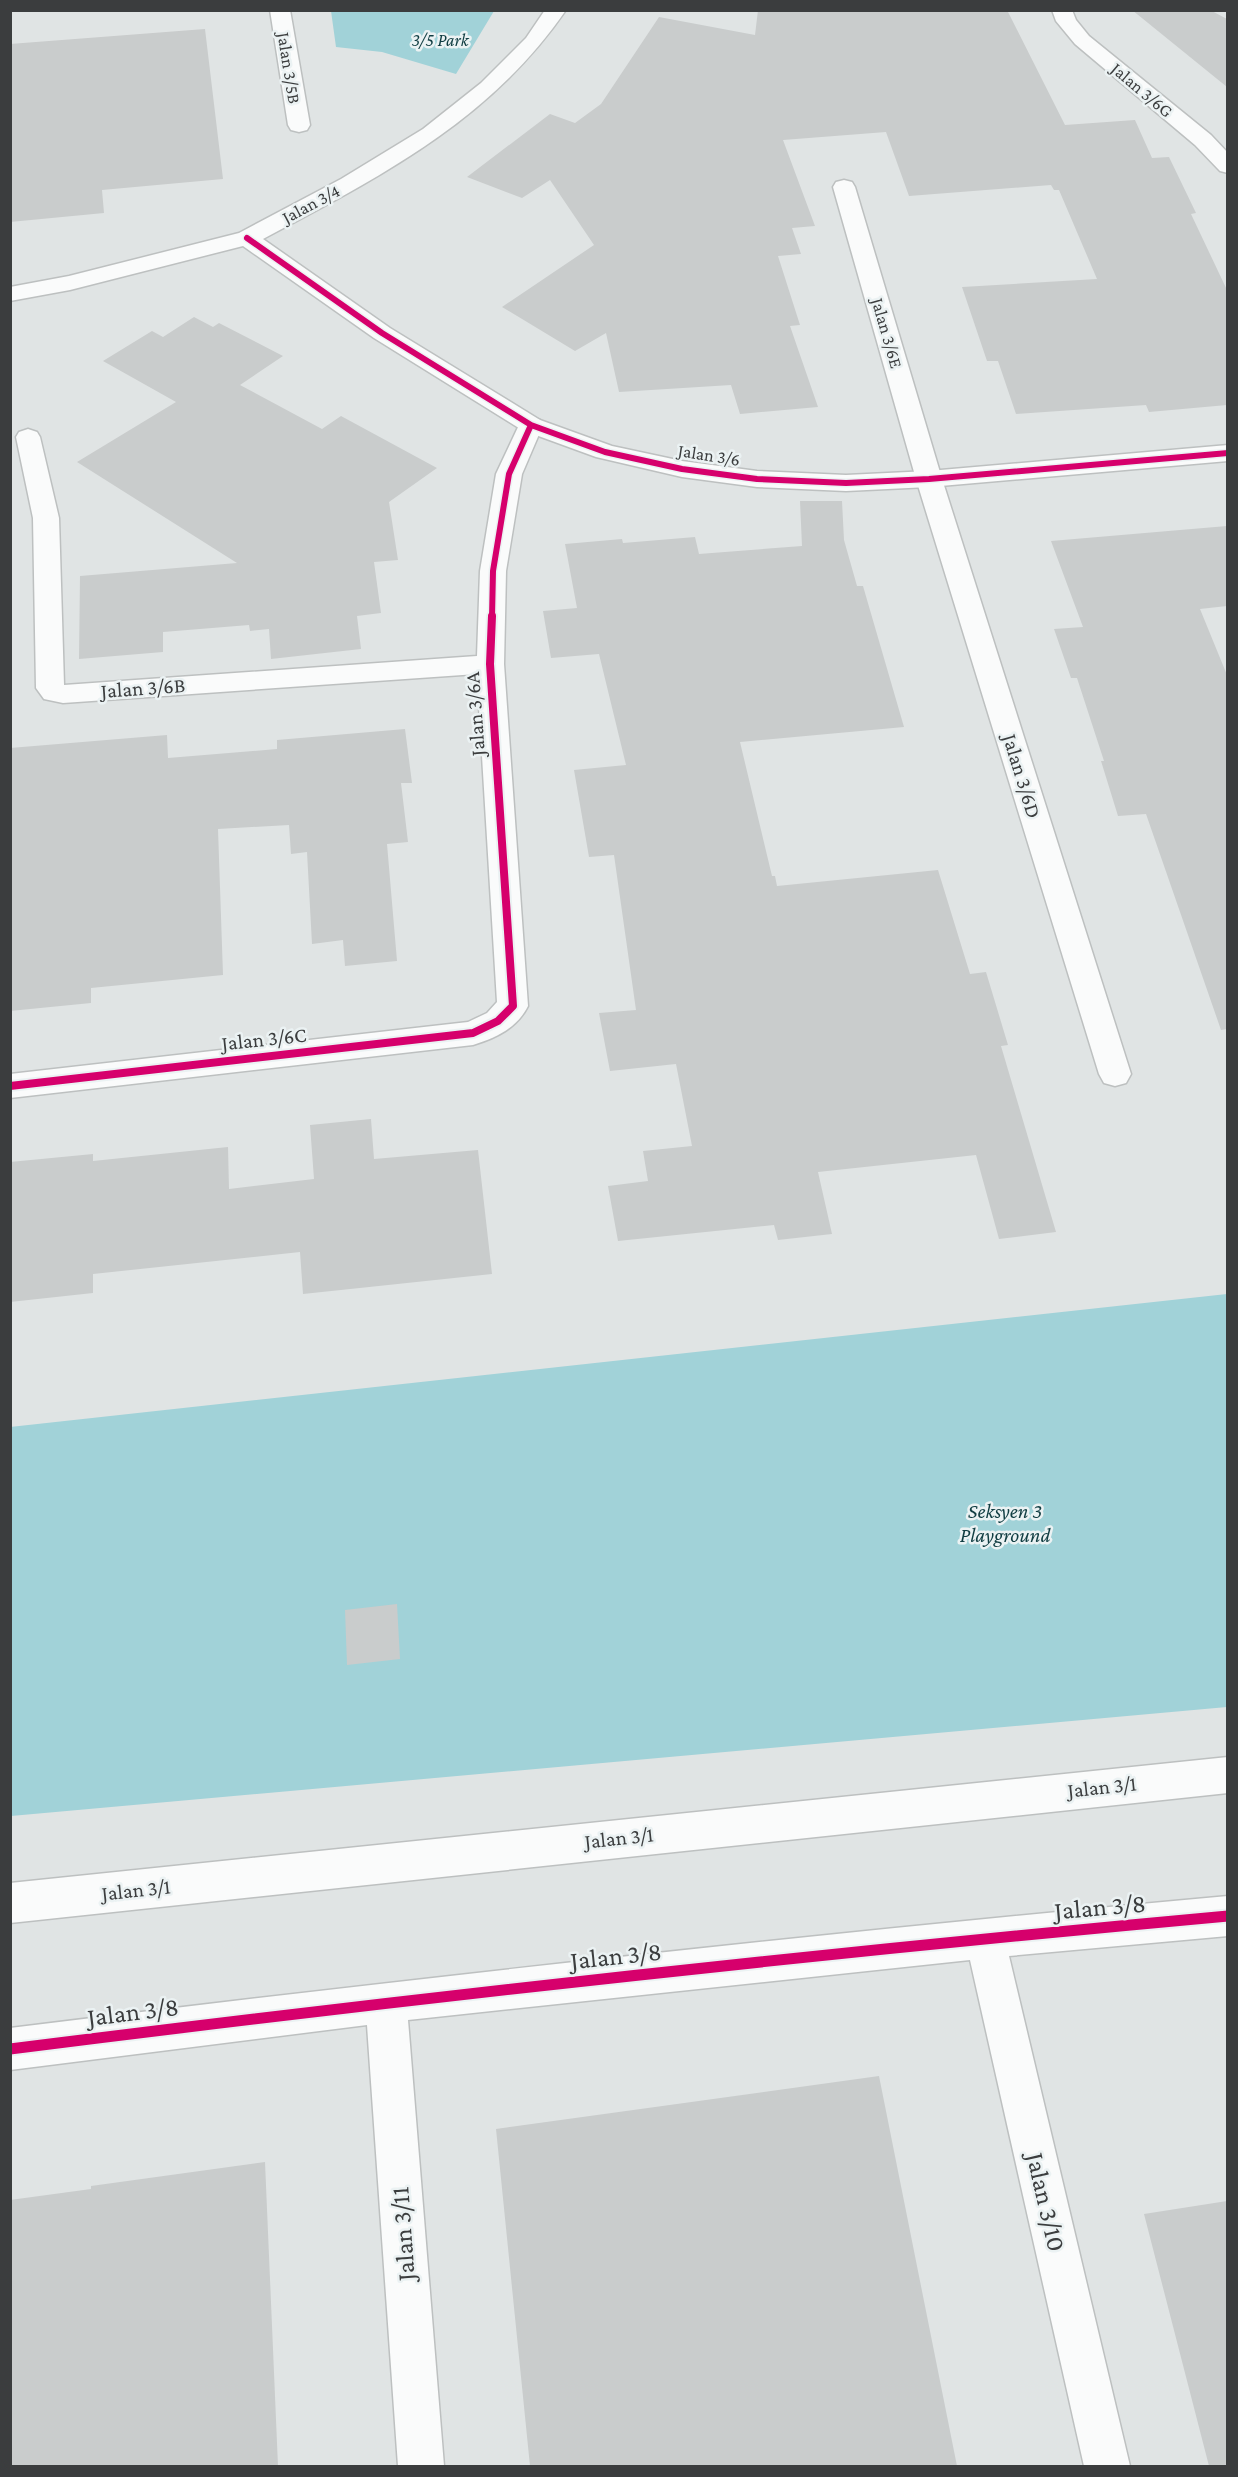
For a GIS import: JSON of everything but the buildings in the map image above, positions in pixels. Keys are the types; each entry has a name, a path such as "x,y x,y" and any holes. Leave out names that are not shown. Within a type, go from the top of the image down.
{"street":[{"name":"Jalan 3/5B","path":"280,10 298,125"},
{"name":"Jalan 3/4","path":"10,294 70,284 247,238 349,184 431,134 489,88 533,42 556,10"},
{"name":"Jalan 3/6G","path":"1062,10 1066,21 1082,40 1203,140 1227,166"},
{"name":"Jalan 3/6E","path":"844,187 929,479"},
{"name":"Jalan 3/6","path":"247,238 382,333 531,426 605,452 682,469 757,479 846,483 929,479 1227,453"},
{"name":"Jalan 3/6A","path":"513,1006 490,664 493,571 509,474 531,426"},
{"name":"Jalan 3/6B","path":"28,437 46,518 50,688 54,692 63,694 490,664"},
{"name":"Jalan 3/6D","path":"929,479 1115,1074"},
{"name":"Jalan 3/6C","path":"10,1086 473,1034 498,1021 513,1006"},
{"name":"Jalan 3/1","path":"10,1904 1227,1775"},
{"name":"Jalan 3/8","path":"10,2049 386,2002 985,1938 1227,1916"},
{"name":"Jalan 3/10","path":"985,1938 1107,2466"},
{"name":"Jalan 3/11","path":"386,2002 421,2466"}],"green space":[{"name":"3/5 Park","path":"331,10 494,11 456,74 382,52 336,47"},
{"name":"Seksyen 3 Playground","path":"1227,1294 1227,1707 11,1816 10,1427"}],"cycle path":[{"path":"247,238 382,333 531,425 605,452 682,469 757,479 846,483 929,479 1228,453"},
{"path":"10,1086 473,1033 498,1021 513,1006 490,664 493,571 509,474 531,425"},
{"path":"10,2049 386,2002 985,1938 1228,1916"}]}
